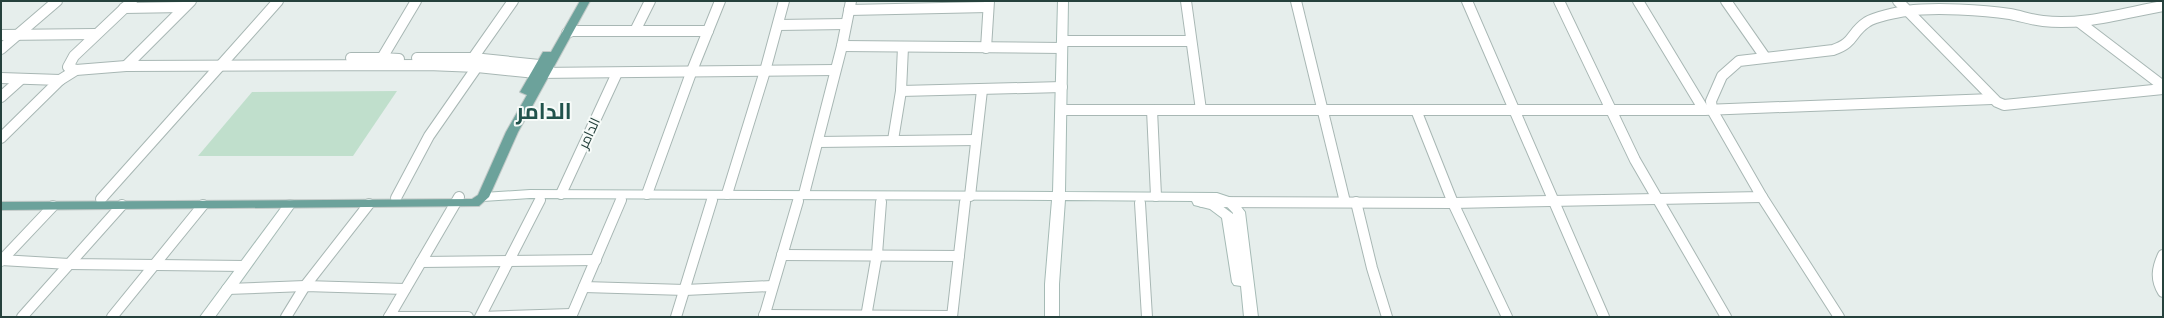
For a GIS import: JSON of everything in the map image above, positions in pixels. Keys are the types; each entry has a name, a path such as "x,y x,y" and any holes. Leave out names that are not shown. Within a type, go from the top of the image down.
{"main road":[{"path":"469,200 512,132 577,1"},
{"path":"542,69 567,33 585,1"},
{"path":"1,200 396,198 469,200"},
{"path":"1,206 369,204 469,200"}],"street":[{"path":"1,48 56,1"},
{"path":"132,1 96,34 68,63 68,67 76,70 126,66 428,65 475,63"},
{"path":"126,66 191,1"},
{"path":"101,199 278,1"},
{"path":"382,58 416,1"},
{"path":"396,198 429,136 513,1"},
{"path":"635,31 650,1"},
{"path":"647,194 691,73 720,1"},
{"path":"726,194 765,71 784,1"},
{"path":"1052,317 1052,284 1059,199 1063,1"},
{"path":"1186,1 1201,110"},
{"path":"1296,1 1324,110 1350,202 1387,317"},
{"path":"1467,1 1604,317"},
{"path":"1559,1 1613,111 1635,160 1659,199 1726,317"},
{"path":"1638,1 1839,317"},
{"path":"1726,1 1765,56"},
{"path":"1898,1 1992,99 2004,104 2163,90"},
{"path":"982,90 952,316 764,316 772,286 818,142 842,46 850,5 988,4 986,48"},
{"path":"1708,110 1722,76 1739,61 1765,56 1833,50 1846,46 1858,29 1868,21 1907,11 1964,11 2009,14 2043,21 2079,22 2163,6"},
{"path":"124,8 184,7"},
{"path":"2079,22 2163,86"},
{"path":"778,25 846,24"},
{"path":"567,33 572,31 708,31"},
{"path":"1,35 96,34"},
{"path":"842,46 986,48 1191,41"},
{"path":"893,140 901,91 903,47"},
{"path":"256,65 294,60 382,58 618,73 835,70"},
{"path":"1,138 60,80 76,70"},
{"name":"الدامر","path":"562,194 618,73"},
{"path":"1,78 20,80 60,80"},
{"path":"1,97 20,80"},
{"path":"901,91 1062,87"},
{"path":"1061,110 1708,110 1992,99"},
{"path":"1152,110 1156,196"},
{"path":"1416,110 1453,203 1507,317"},
{"path":"1,127 12,128"},
{"path":"818,142 976,140"},
{"path":"468,317 389,317 421,262 469,200 562,194 726,194 881,202 967,199"},
{"path":"469,200 712,200 801,197 967,199 1059,199 1156,196 1217,197 1231,202 1239,212 1251,317"},
{"path":"1059,199 1140,203 1453,203 1762,197"},
{"path":"540,200 481,317 572,315 621,200"},
{"path":"676,317 712,200"},
{"path":"866,317 877,254 881,202"},
{"path":"1202,202 1220,208 1230,220 1244,317"},
{"path":"1140,203 1147,317"},
{"path":"207,317 290,204"},
{"path":"286,317 305,286 369,204"},
{"path":"22,317 122,205"},
{"path":"112,317 203,205"},
{"path":"1,261 53,206"},
{"path":"782,255 877,254 959,256"},
{"path":"2163,255 2157,270 2159,287 2163,292"},
{"path":"421,262 596,260"},
{"path":"1,261 69,264 245,266"},
{"path":"227,289 305,286 405,289"},
{"path":"584,288 685,290 772,286"}],"green space":[{"path":"397,91 353,156 198,156 252,92"}],"district":[{"name":"الدامر","path":"544,111"}]}
